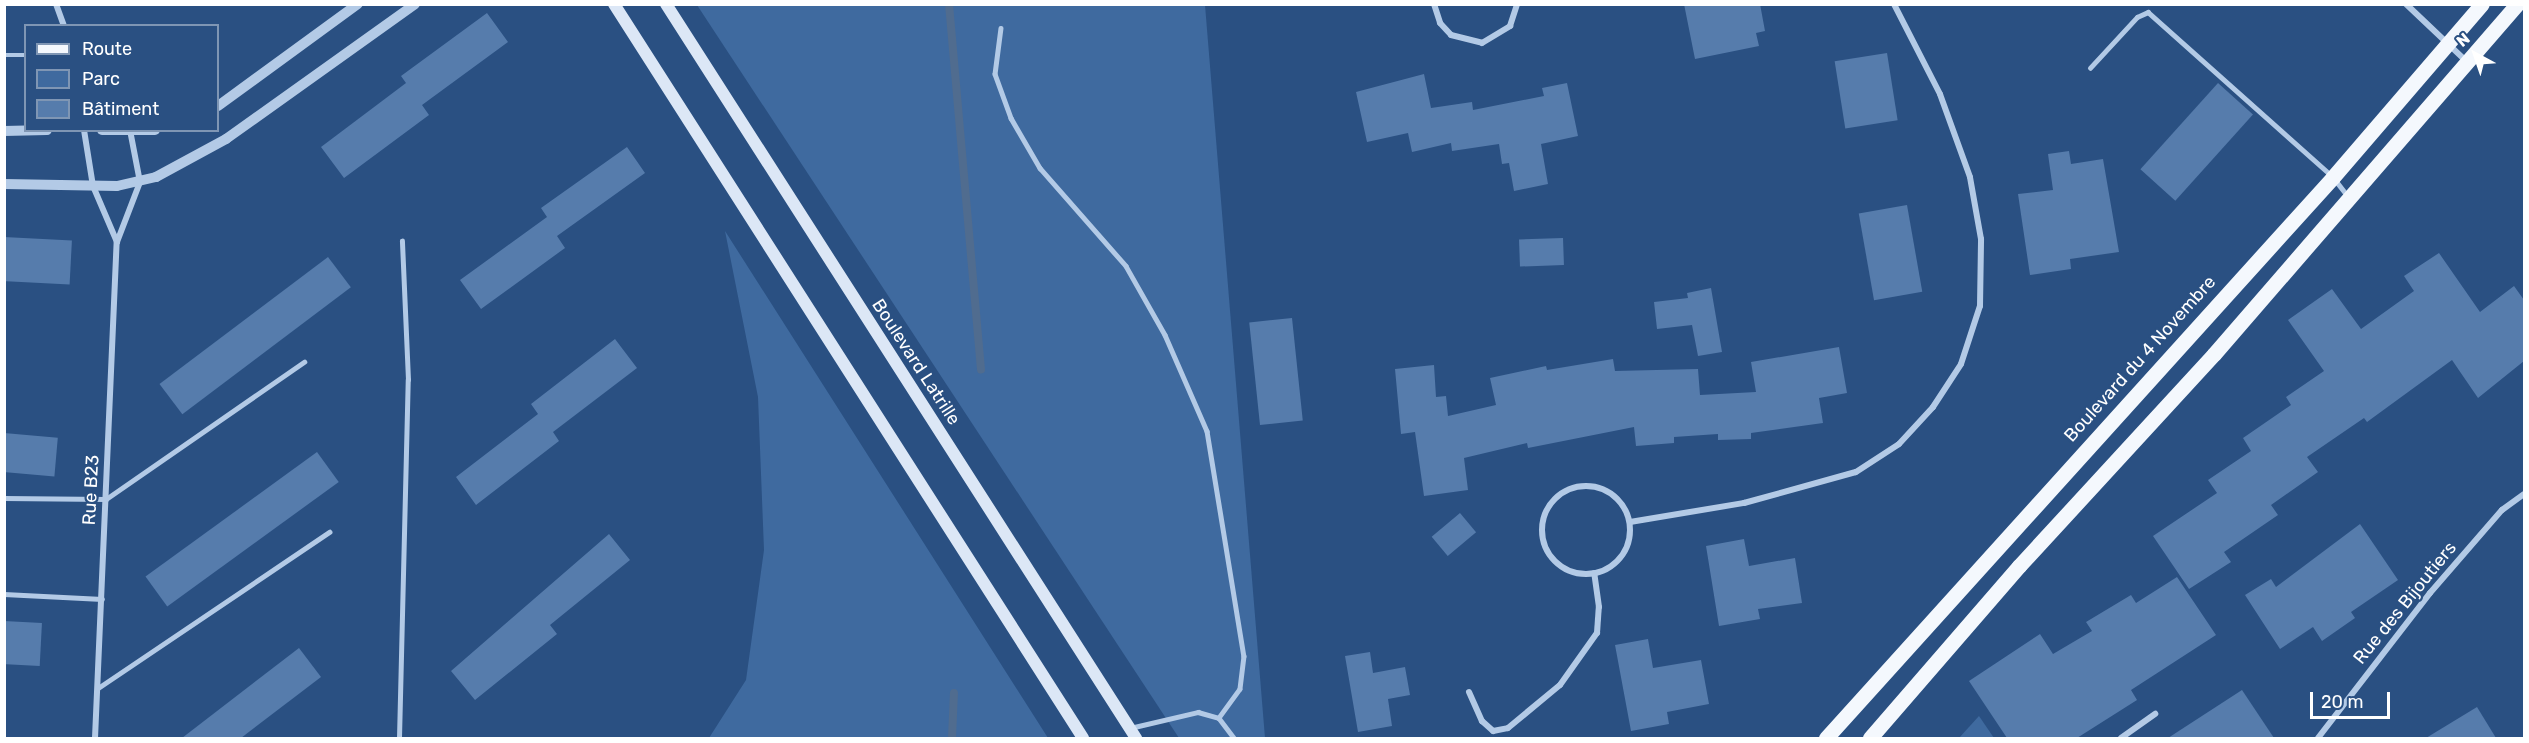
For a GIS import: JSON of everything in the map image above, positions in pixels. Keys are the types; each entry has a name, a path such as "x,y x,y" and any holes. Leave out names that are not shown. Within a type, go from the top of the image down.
{"main road":[{"path":"614,4 1083,738"},
{"name":"Boulevard Latrille","path":"666,4 1133,733"},
{"name":"Boulevard du 4 Novembre","path":"1826,738 2333,177 2482,4"},
{"path":"1870,738 2019,566 2214,354 2348,196 2517,4"}],"street":[{"path":"56,4 63,24"},
{"path":"219,105 358,4"},
{"path":"4,184 93,186 140,182 226,139 415,4"},
{"path":"1434,4 1440,23 1451,35 1482,43 1510,26 1517,4"},
{"path":"1630,522 1744,503 1856,472 1899,444 1933,407 1961,364 1980,306 1980,239 1970,177 1940,94 1894,4"},
{"path":"2406,4 2466,61"},
{"path":"4,131 24,131"},
{"path":"84,132 93,186 117,242"},
{"path":"117,242 140,182 131,132"},
{"name":"Rue B23","path":"96,738 117,242"},
{"path":"1596,486 1612,494 1630,522 1622,555 1594,573 1576,573 1549,554 1542,537 1550,505 1563,492 1596,486"},
{"name":"Rue des Bijoutiers","path":"2318,738 2430,593 2502,510 2524,494"},
{"path":"1468,693 1482,721 1492,731 1508,728 1560,685 1597,633 1599,607 1594,573"},
{"path":"2121,738 2156,714"}],"lane":[{"path":"2090,68 2137,17 2148,12 2333,177 2348,196"},
{"path":"1001,28 994,74 1011,118 1040,168 1126,266 1165,335 1207,431 1244,656 1240,689 1219,718"},
{"path":"4,55 24,56"},
{"path":"399,738 408,380 402,241"},
{"path":"4,498 106,499 304,362"},
{"path":"98,688 329,532"},
{"path":"4,594 102,599"},
{"path":"1133,733 1198,711 1219,718 1234,738"}],"green space":[{"path":"697,5 1205,5 1265,738 1179,738"},
{"path":"725,231 1048,738 709,738 746,680 764,550 758,397"},
{"path":"1979,716 1994,738 1959,738"}],"building":[{"path":"1684,4 1760,4 1765,31 1756,33 1759,46 1695,59"},
{"path":"487,13 508,42 422,105 429,115 344,178 321,147 406,83 401,76"},
{"path":"1887,53 1898,120 1845,128 1835,61"},
{"path":"1424,74 1431,108 1472,102 1473,110 1544,96 1542,88 1567,83 1578,136 1541,144 1548,184 1514,191 1509,163 1502,164 1499,144 1452,151 1451,143 1412,152 1408,133 1367,142 1356,92"},
{"path":"2218,83 2253,114 2175,201 2140,169"},
{"path":"627,147 645,173 557,236 565,248 481,309 460,280 547,217 541,208"},
{"path":"2069,151 2071,164 2103,159 2119,252 2070,259 2071,269 2030,275 2018,194 2053,190 2048,154"},
{"path":"1907,205 1922,292 1874,300 1859,214"},
{"path":"4,237 72,241 70,284 4,281"},
{"path":"1563,238 1564,265 1520,267 1519,240"},
{"path":"2439,253 2480,312 2514,286 2524,300 2524,361 2478,398 2452,360 2367,422 2364,418 2307,457 2318,472 2271,505 2278,515 2224,552 2231,562 2189,589 2153,536 2217,493 2208,480 2251,451 2243,438 2291,405 2286,397 2324,371 2288,320 2332,289 2361,329 2414,291 2404,276"},
{"path":"328,257 351,287 182,414 159,384"},
{"path":"1711,288 1722,352 1698,356 1692,325 1657,329 1654,302 1688,298 1687,293"},
{"path":"1292,318 1303,420 1260,425 1249,322"},
{"path":"615,339 637,368 553,432 559,441 476,505 456,477 538,414 531,404"},
{"path":"1839,347 1847,393 1819,398 1823,423 1751,433 1751,439 1718,440 1718,434 1674,437 1674,443 1636,446 1634,427 1528,448 1527,443 1464,458 1468,490 1424,496 1415,432 1401,434 1395,369 1434,365 1436,397 1446,396 1448,416 1496,405 1490,378 1546,366 1547,370 1613,359 1615,371 1698,369 1700,395 1756,392 1751,362"},
{"path":"4,433 58,438 54,477 4,472"},
{"path":"317,452 339,482 167,607 145,577"},
{"path":"1460,513 1476,532 1448,556 1432,537"},
{"path":"2360,524 2398,580 2351,612 2355,618 2322,641 2313,627 2280,649 2245,595 2271,579 2276,587"},
{"path":"609,534 630,560 550,625 557,634 475,700 451,671"},
{"path":"1744,539 1749,566 1795,558 1802,603 1758,609 1760,619 1719,626 1706,546"},
{"path":"2177,577 2216,635 2131,690 2137,700 2077,738 2007,738 1969,681 2040,634 2053,654 2092,631 2086,622 2131,595 2136,603"},
{"path":"4,621 42,623 40,666 4,664"},
{"path":"1648,639 1653,668 1701,660 1709,704 1667,712 1669,724 1631,731 1615,645"},
{"path":"299,648 321,677 241,738 182,738"},
{"path":"1370,652 1373,673 1405,667 1410,695 1388,699 1392,726 1358,732 1345,656"},
{"path":"2242,690 2274,738 2168,738"},
{"path":"2477,707 2496,738 2426,738"}],"waterway":[{"path":"949,4 981,370"},
{"path":"952,738 954,693"}]}
